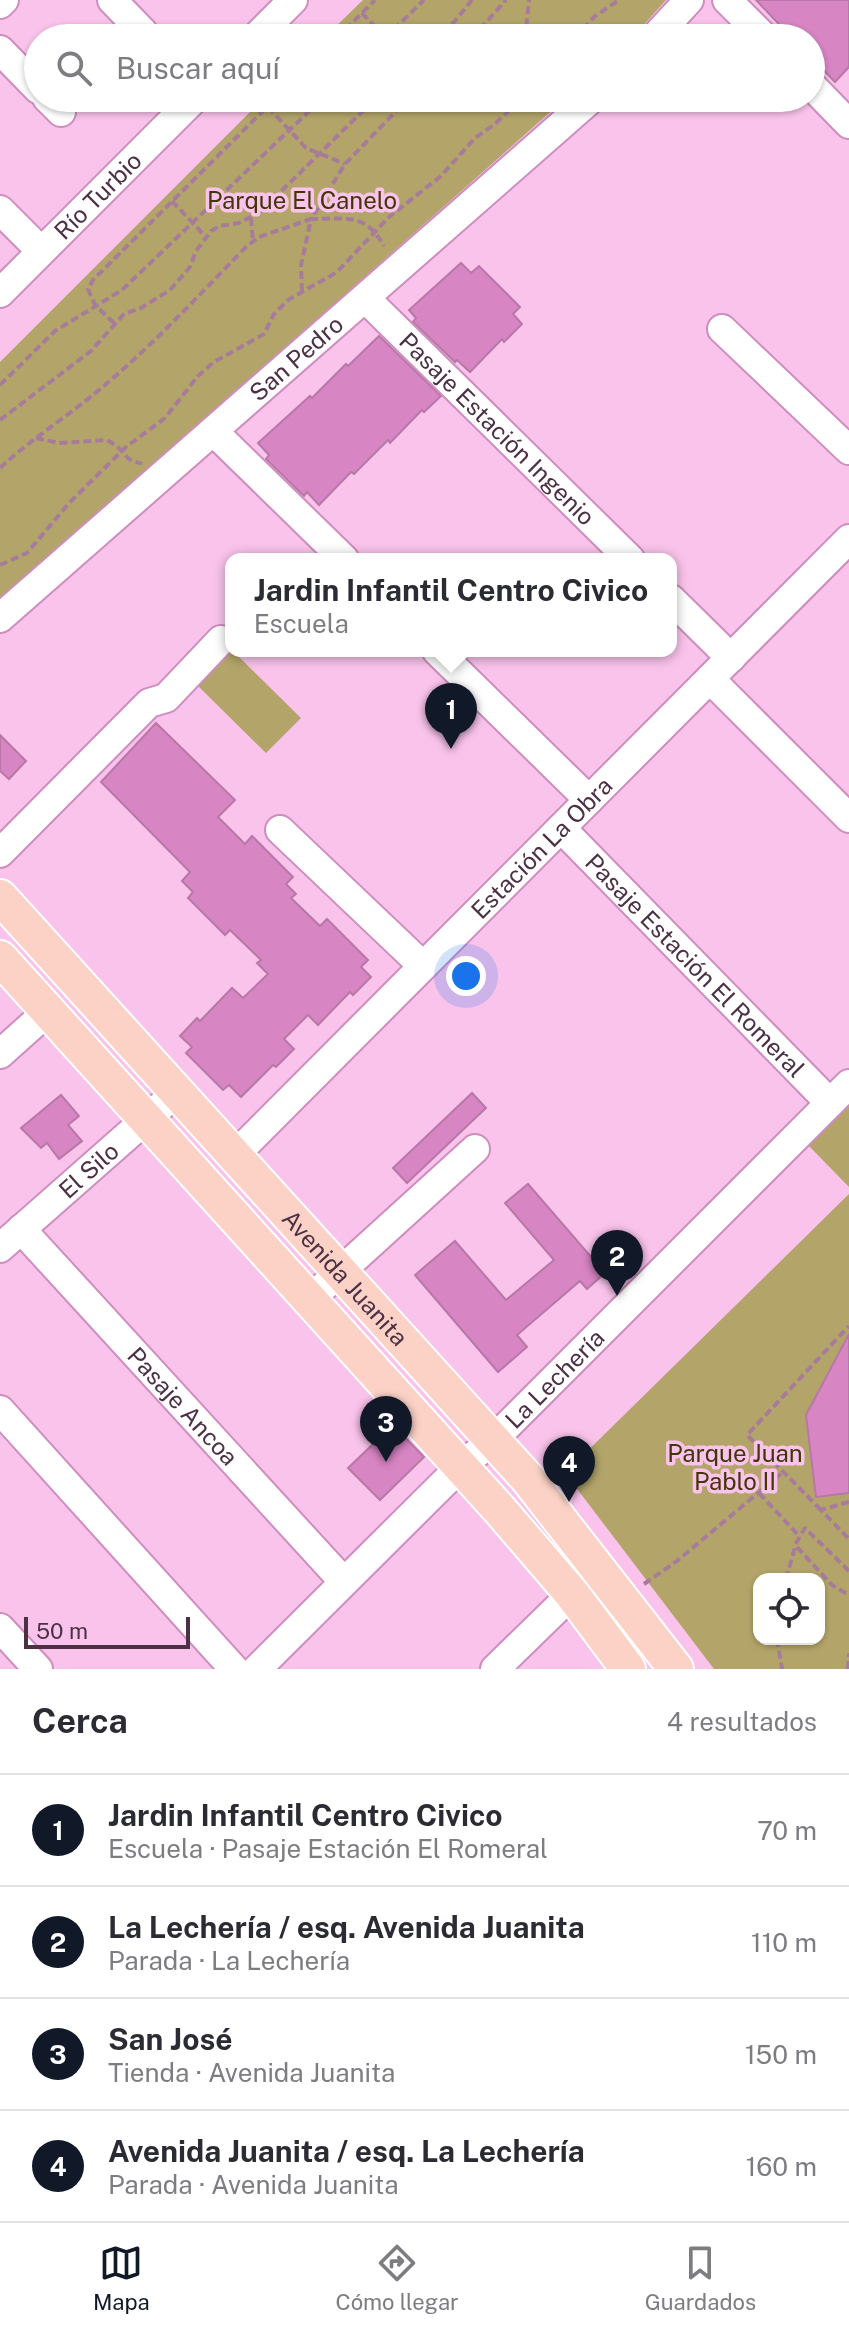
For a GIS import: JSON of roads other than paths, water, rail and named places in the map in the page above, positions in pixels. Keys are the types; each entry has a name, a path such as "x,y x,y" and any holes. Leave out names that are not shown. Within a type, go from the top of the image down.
{"main road":[{"name":"Avenida Juanita","path":"0,897 536,1488 676,1669"},
{"name":"Avenida Juanita","path":"0,958 460,1467 572,1594 628,1669"}],"street":[{"path":"112,0 135,24"},
{"path":"269,24 293,0"},
{"path":"667,24 689,0"},
{"path":"727,0 751,24"},
{"path":"0,50 24,75"},
{"path":"825,99 849,124"},
{"name":"Río Turbio","path":"0,293 181,112"},
{"name":"San Pedro","path":"0,618 576,112"},
{"path":"0,210 41,251"},
{"name":"Pasaje Estación Ingenio","path":"365,298 624,553"},
{"path":"722,329 849,450"},
{"path":"213,431 338,553"},
{"name":"Estación La Obra","path":"235,1155 849,539"},
{"path":"677,605 731,658"},
{"path":"0,853 149,703 166,698 221,640"},
{"path":"443,657 589,800"},
{"path":"710,679 849,818"},
{"name":"Pasaje Estación El Romeral","path":"561,828 840,1094"},
{"path":"280,830 423,966"},
{"path":"0,1054 48,1011"},
{"name":"El Silo","path":"0,1248 177,1092"},
{"name":"La Lechería","path":"257,1669 460,1467 493,1440 840,1094"},
{"path":"309,1300 475,1149"},
{"name":"Pasaje Ancoa","path":"21,1229 344,1582"},
{"path":"0,1410 234,1669"},
{"path":"495,1669 572,1594"},
{"path":"0,1628 38,1669"}],"place":[{"name":"Jardin Infantil Centro Civico","path":"451,749"},
{"name":"La Lechería / esq. Avenida Juanita","path":"617,1296"},
{"name":"San José","path":"386,1462"},
{"name":"Avenida Juanita / esq. La Lechería","path":"569,1502"}],"park label":[{"name":"Parque El Canelo","path":"302,200"},
{"name":"Parque Juan Pablo II","path":"735,1467"}]}
